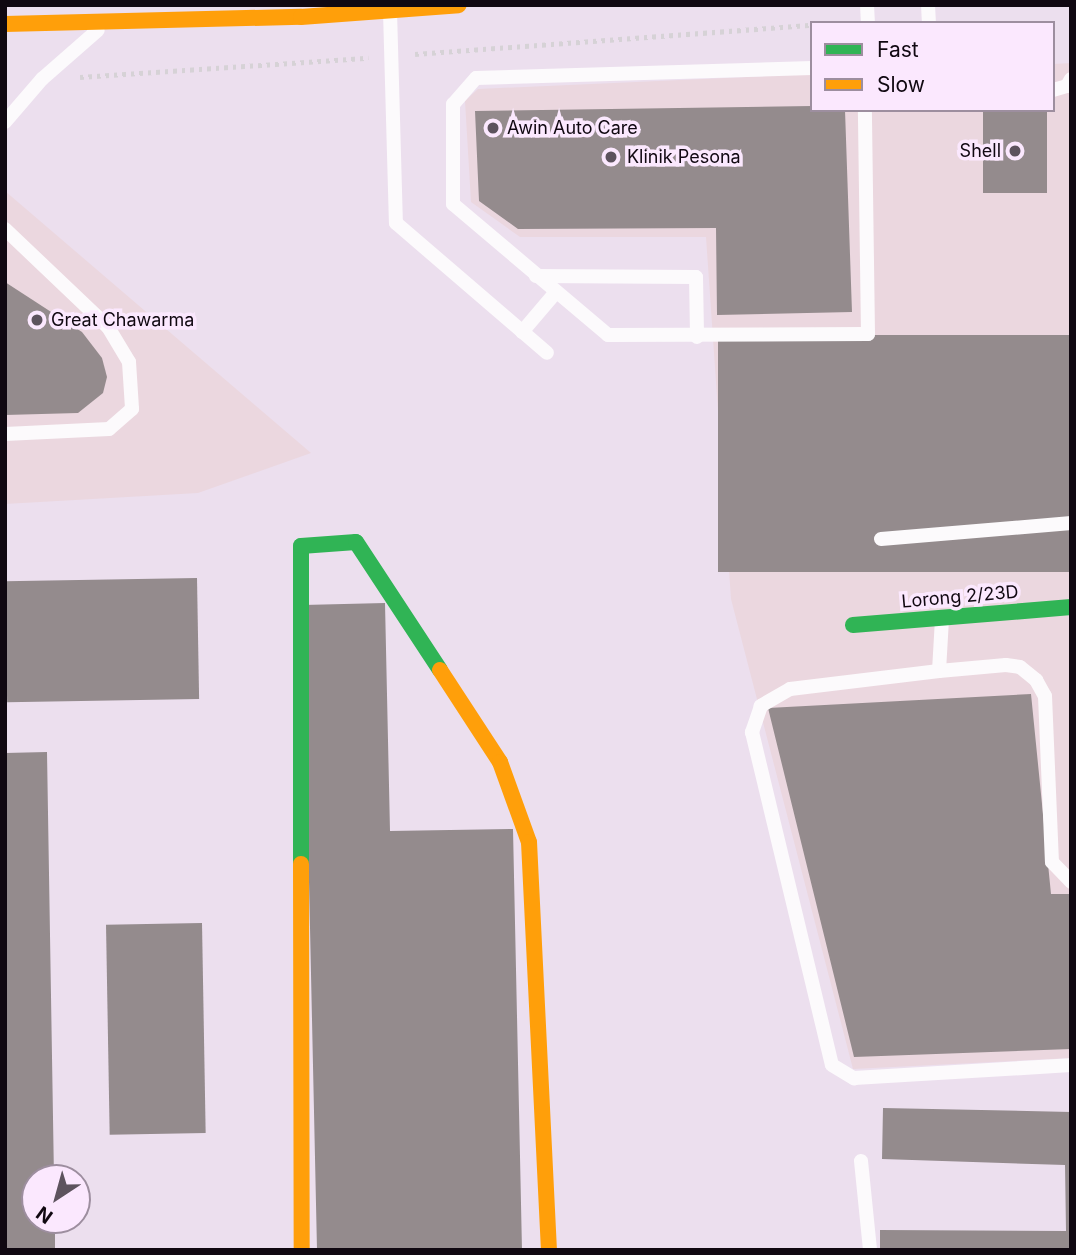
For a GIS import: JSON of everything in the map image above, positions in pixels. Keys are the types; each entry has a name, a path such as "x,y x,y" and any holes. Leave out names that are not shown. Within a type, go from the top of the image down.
{"street":[{"path":"214,5 246,19"},
{"path":"5,24 105,25 459,5"},
{"path":"302,1250 301,546 356,542 500,762 528,842 549,1250"},
{"name":"Lorong 2/23D","path":"853,625 1071,607"}],"lane":[{"path":"390,10 396,223 547,353"},
{"path":"5,122 41,79 105,25"},
{"path":"810,68 477,78 453,104 453,204 608,335 697,337 868,334 865,112"},
{"path":"1055,89 1067,86 1071,79"},
{"path":"5,229 108,327 129,362 132,408 108,429 5,434"},
{"path":"536,276 695,277 697,337"},
{"path":"522,332 556,292"},
{"path":"881,539 1071,523"},
{"path":"939,671 942,617"},
{"path":"1071,882 1052,862 1045,695 1036,680 1013,666 939,671 790,689 761,706 752,732 832,1065 854,1078 1071,1065"},
{"path":"861,1161 870,1250"}],"path":[{"path":"41,79 810,25"}],"shaded area":[{"path":"1071,63 1071,1058 853,1069 731,599 706,237 520,237 471,202 465,101 478,89 810,74 810,112 1055,112 1055,64"},
{"path":"5,191 311,453 198,493 5,504"}],"building":[{"path":"810,106 810,112 845,112 852,312 717,315 716,228 518,229 479,201 475,111"},
{"name":"Shell","path":"983,112 1047,112 1047,193 983,193"},
{"path":"5,282 82,332 102,358 107,377 103,393 78,413 5,415"},
{"path":"718,335 1071,335 1071,572 718,572"},
{"path":"197,578 199,699 7,702 5,581"},
{"path":"385,603 390,831 513,829 522,1250 317,1250 303,605"},
{"path":"1031,694 1051,894 1071,894 1071,1049 854,1057 768,708"},
{"path":"47,752 54,1164 21,1164 21,1234 55,1234 55,1250 5,1250 5,753"},
{"path":"202,923 206,1133 110,1135 106,925"},
{"path":"883,1108 1071,1112 1071,1250 880,1250 880,1230 1066,1231 1065,1165 882,1159"}],"traffic: fast":[{"path":"301,864 301,546 356,542 440,670"},
{"path":"853,625 1071,607"}],"traffic: slow":[{"path":"5,24 301,17 459,5"},
{"path":"440,670 500,762 529,842 549,1250"},
{"path":"301,864 302,1250"}],"place":[{"name":"Awin Auto Care","path":"493,128"},
{"name":"Shell","path":"1015,151"},
{"name":"Klinik Pesona","path":"611,157"},
{"name":"Great Chawarma","path":"37,320"}]}
